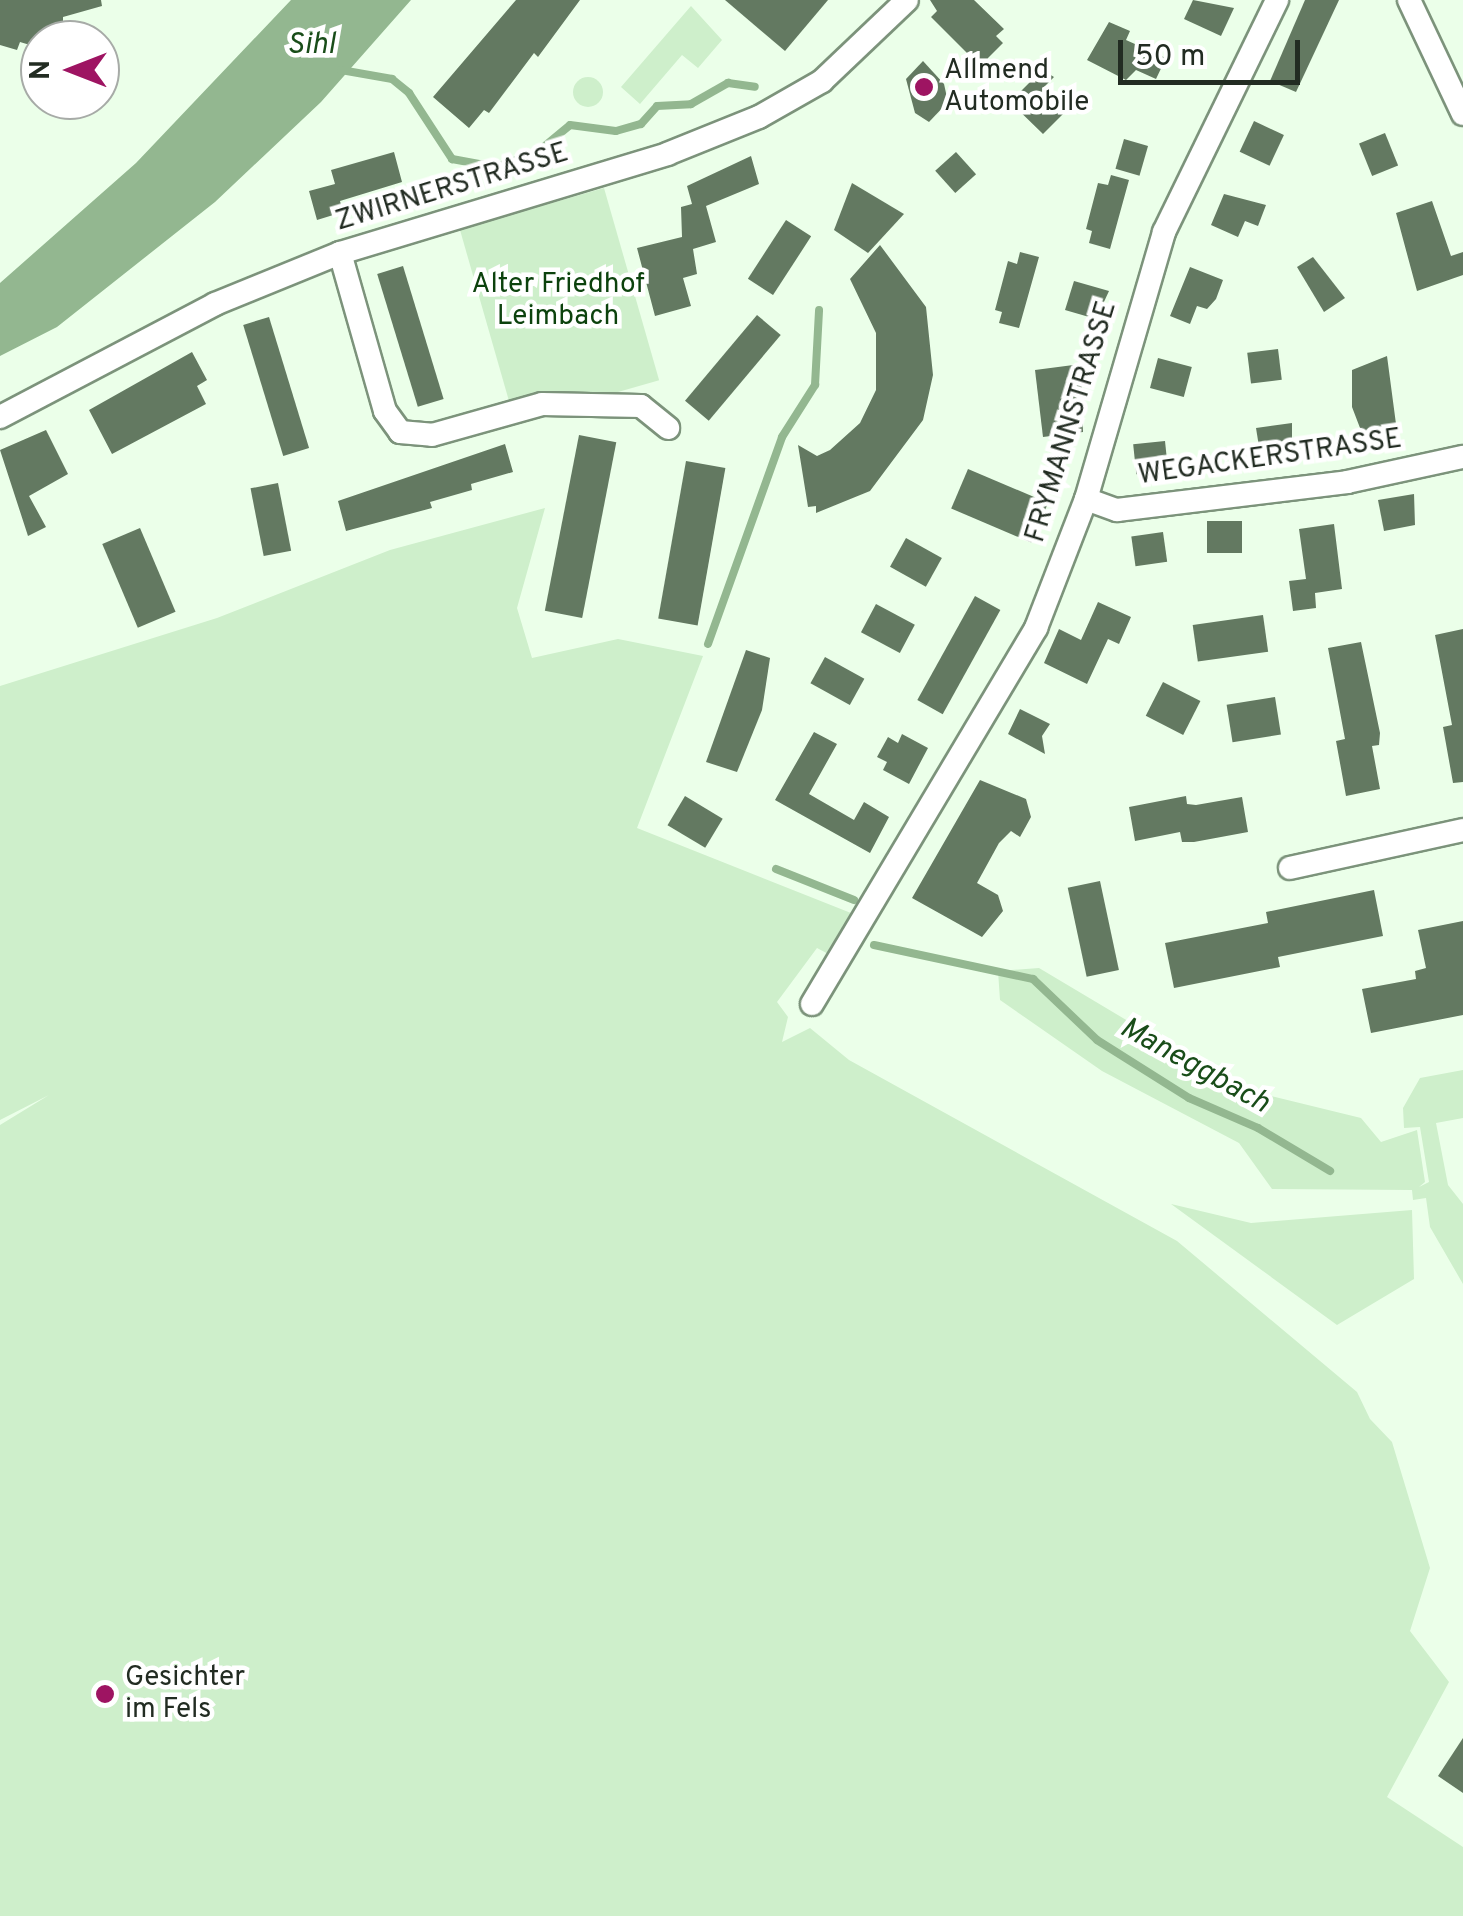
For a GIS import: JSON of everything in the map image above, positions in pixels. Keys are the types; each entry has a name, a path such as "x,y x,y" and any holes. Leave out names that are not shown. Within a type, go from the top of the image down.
{"street":[{"name":"ZWIRNERSTRASSE","path":"0,417 215,304 340,253 667,154 759,117 822,81 906,0"},
{"name":"FRYMANNSTRASSE","path":"812,1004 1036,628 1086,499 1157,250 1277,0"},
{"path":"1409,0 1463,114"},
{"path":"340,253 385,411 400,432 432,435 542,404 641,406 668,428"},
{"name":"WEGACKERSTRASSE","path":"1086,499 1118,510 1347,482 1463,457"},
{"path":"1290,868 1463,830"}],"green space":[{"path":"691,6 722,40 698,68 682,55 640,104 621,87"},
{"path":"588,77 599,81 603,92 599,103 588,107 577,103 573,92 577,81"},
{"name":"Alter Friedhof Leimbach","path":"604,188 659,380 515,422 460,229"},
{"path":"545,508 517,608 532,658 618,639 703,656 637,828 856,915 834,957 817,948 777,1002 788,1017 782,1042 810,1028 849,1060 1177,1241 1357,1392 1370,1419 1392,1442 1430,1568 1410,1631 1449,1682 1387,1797 1463,1847 1463,1916 0,1916 0,1125 49,1095 0,1120 0,686 217,618 390,550"},
{"path":"1039,968 1242,1089 1361,1118 1381,1142 1417,1130 1425,1182 1419,1187 1429,1182 1420,1127 1404,1128 1403,1108 1420,1078 1463,1070 1463,1118 1436,1123 1448,1185 1463,1204 1463,1284 1430,1227 1426,1198 1413,1200 1412,1190 1272,1189 1239,1143 1102,1071 1000,1000 998,971"},
{"path":"1171,1204 1251,1223 1412,1210 1414,1279 1337,1325"}],"water":[{"name":"Sihl","path":"291,0 411,0 321,102 215,202 57,327 0,356 0,283 136,163"}],"building":[{"path":"0,0 101,0 102,6 63,20 20,20 17,50 0,45"},
{"path":"516,0 580,0 538,57 534,53 489,113 484,110 469,128 433,97"},
{"path":"725,0 828,0 785,51"},
{"path":"930,0 974,0 1004,29 996,36 1003,43 980,66 931,17 937,11"},
{"path":"1193,0 1234,8 1221,36 1184,19"},
{"path":"1305,0 1339,0 1296,92 1270,81"},
{"path":"1109,22 1130,31 1126,40 1166,58 1156,79 1136,70 1126,80 1087,60"},
{"path":"923,61 944,84 948,102 929,122 915,113 906,79"},
{"path":"1033,64 1054,77 1043,88 1066,111 1043,134 1010,102 1030,82 1022,75"},
{"path":"1254,121 1284,135 1270,166 1240,152"},
{"path":"1385,133 1398,165 1372,176 1359,143"},
{"path":"1124,139 1148,146 1139,176 1115,169"},
{"path":"394,152 402,182 340,201 343,212 317,220 309,191 335,184 331,170"},
{"path":"956,152 976,174 955,193 935,171"},
{"path":"751,156 759,184 706,206 716,242 693,249 697,274 683,278 691,306 655,316 637,248 682,237 681,207 692,204 687,186"},
{"path":"1111,175 1129,180 1110,249 1089,243 1092,231 1086,229 1098,183 1108,185"},
{"path":"852,183 904,214 868,253 834,230"},
{"path":"1224,194 1266,205 1258,226 1245,221 1238,237 1211,225"},
{"path":"1432,201 1451,256 1463,252 1463,275 1417,291 1396,213"},
{"path":"786,220 811,236 773,295 748,279"},
{"path":"880,245 926,307 933,375 923,420 870,491 816,513 816,506 808,507 798,445 817,456 830,450 860,423 876,390 876,333 850,279"},
{"path":"1020,252 1039,257 1019,328 999,323 1002,312 995,310 1008,261 1017,264"},
{"path":"1313,257 1345,298 1324,312 1297,267"},
{"path":"403,266 444,399 418,407 377,274"},
{"path":"1190,267 1223,280 1216,299 1207,309 1197,306 1190,324 1170,316"},
{"path":"1074,281 1109,291 1096,319 1065,310"},
{"path":"757,315 781,335 709,421 685,401"},
{"path":"269,317 309,448 283,456 243,325"},
{"path":"1278,349 1282,380 1251,384 1247,353"},
{"path":"192,352 207,380 197,386 206,404 112,454 89,410"},
{"path":"1387,356 1396,424 1381,427 1383,438 1365,441 1352,407 1352,370"},
{"path":"1158,358 1192,367 1184,397 1150,388"},
{"path":"1081,364 1083,432 1043,437 1035,370"},
{"path":"1292,423 1292,454 1261,459 1256,428"},
{"path":"46,430 68,474 29,496 46,527 28,536 0,450"},
{"path":"579,435 616,442 582,618 545,611"},
{"path":"1165,441 1168,471 1136,474 1133,444"},
{"path":"505,444 513,472 430,502 432,508 346,531 338,501"},
{"path":"686,461 725,468 698,626 658,619"},
{"path":"968,469 1048,503 1031,543 951,509"},
{"path":"278,483 291,551 264,556 251,488"},
{"path":"1414,494 1415,525 1384,531 1378,500"},
{"path":"1207,521 1242,521 1242,553 1207,553"},
{"path":"1334,524 1342,589 1315,593 1316,608 1293,611 1289,581 1306,579 1299,529"},
{"path":"140,528 176,612 138,628 102,544"},
{"path":"1163,532 1167,562 1135,566 1131,536"},
{"path":"906,538 942,558 926,587 890,567"},
{"path":"975,596 1000,610 943,714 917,700"},
{"path":"1098,602 1131,617 1119,644 1108,639 1087,684 1044,663 1059,629 1081,640"},
{"path":"876,604 915,625 900,653 861,632"},
{"path":"1263,615 1268,652 1198,662 1193,625"},
{"path":"1463,629 1463,782 1453,783 1443,727 1452,725 1435,635"},
{"path":"1361,642 1380,733 1379,745 1372,746 1380,789 1346,796 1336,741 1345,739 1328,648"},
{"path":"746,650 770,658 762,710 737,772 706,762"},
{"path":"825,657 864,679 850,705 810,683"},
{"path":"1163,682 1200,701 1183,735 1146,716"},
{"path":"1275,697 1281,735 1233,742 1227,705"},
{"path":"1020,709 1050,724 1042,736 1045,754 1008,734"},
{"path":"814,732 837,744 809,794 854,820 864,802 889,817 870,853 775,800"},
{"path":"902,734 928,748 909,784 883,770 887,762 877,757 888,737 898,743"},
{"path":"980,780 1026,799 1031,817 1020,837 1011,831 999,843 977,883 998,895 1003,911 982,937 912,898"},
{"path":"685,796 723,819 705,848 667,825"},
{"path":"1186,796 1187,804 1196,805 1242,797 1248,832 1194,842 1182,842 1180,832 1135,841 1129,807"},
{"path":"1100,881 1119,970 1087,977 1068,888"},
{"path":"1374,890 1383,936 1278,957 1280,967 1174,988 1165,943 1268,923 1266,912"},
{"path":"1463,921 1463,1015 1371,1033 1362,989 1416,979 1415,971 1426,968 1418,930"},
{"path":"1463,1738 1463,1793 1438,1776"}],"waterway":[{"name":"Maneggbach","path":"341,70 392,79 409,93 452,159 495,167 535,154 570,125 616,131 641,124 657,106 691,104 728,83 755,87"},
{"name":"Maneggbach","path":"708,644 782,437 815,385 819,310"},
{"name":"Maneggbach","path":"776,869 854,900"},
{"name":"Maneggbach","path":"874,945 1033,979 1097,1040 1189,1098 1258,1128 1330,1171"}],"place":[{"name":"Allmend Automobile","path":"924,87"},
{"name":"Gesichter im Fels","path":"105,1694"}]}
